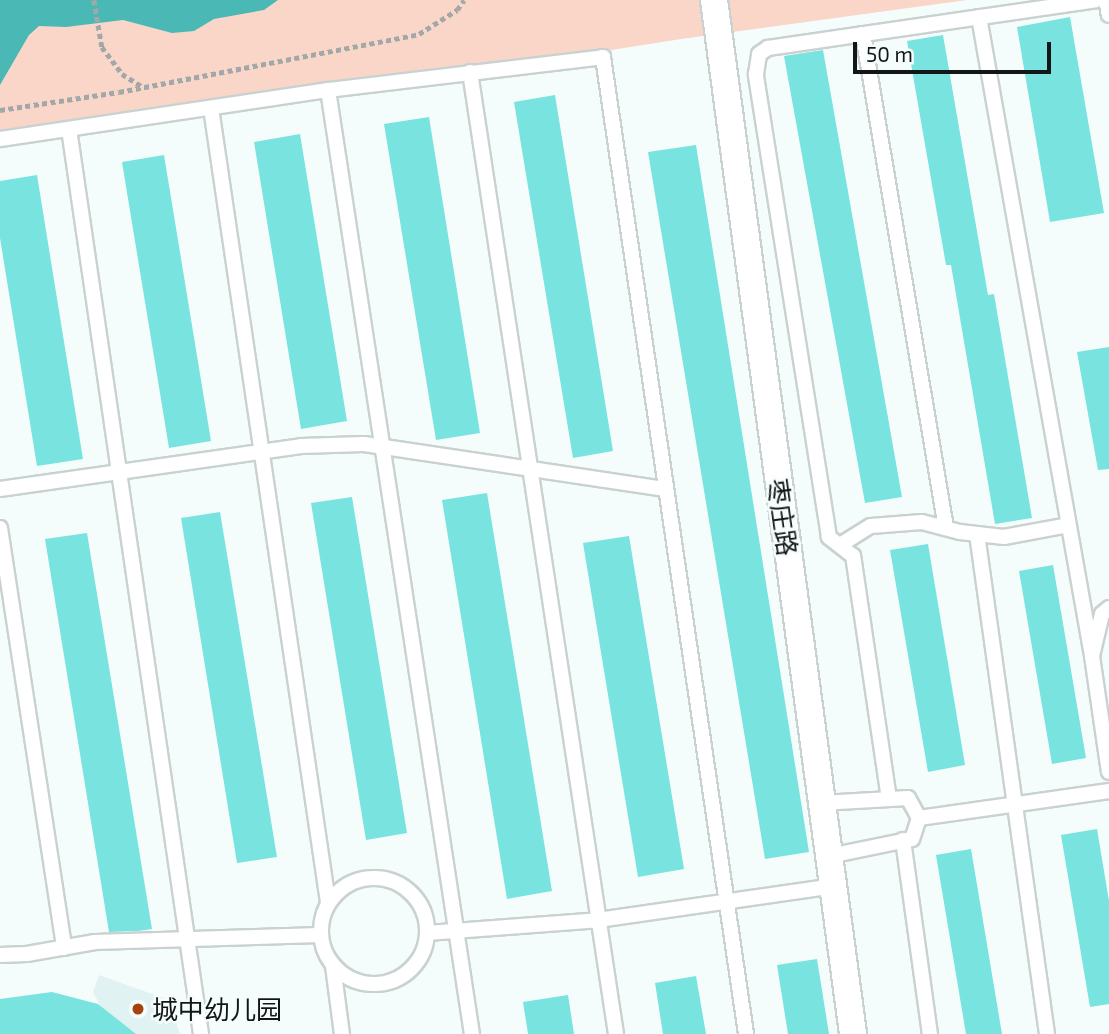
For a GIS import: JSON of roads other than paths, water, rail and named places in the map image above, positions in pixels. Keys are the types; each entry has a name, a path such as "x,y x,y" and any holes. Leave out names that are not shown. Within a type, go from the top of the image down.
{"street":[{"name":"枣庄路","path":"714,0 853,1034"}],"lane":[{"path":"889,799 853,556 829,537 756,74 759,54 768,48 1096,0"},
{"path":"1106,0 1109,15"},
{"path":"979,17 1092,656 1109,772"},
{"path":"863,34 946,528"},
{"path":"0,139 328,90 603,57 746,1034"},
{"path":"470,72 616,1034"},
{"path":"328,90 472,1034"},
{"path":"211,108 328,902"},
{"path":"69,129 201,1034"},
{"path":"0,489 301,446 364,444 666,489"},
{"path":"840,545 871,526 922,522 1004,537 1068,525"},
{"path":"0,528 64,948"},
{"path":"977,534 1047,1034"},
{"path":"1092,656 1102,614 1109,608"},
{"path":"919,818 1109,791"},
{"path":"821,803 908,798 919,818 912,839 829,856"},
{"path":"903,840 930,1034"},
{"path":"371,877 387,879 403,886 416,898 425,915 427,933 419,960 399,979 382,985 363,984 346,978 333,966 324,952 320,935 328,902 339,890 354,881 371,877"},
{"path":"427,933 598,920 833,887"},
{"path":"0,955 95,942 320,935"},
{"path":"333,966 342,1034"}],"water":[{"path":"0,0 278,0 264,10 214,19 194,31 172,33 123,20 66,27 39,26 29,35 0,85"}],"place":[{"name":"城中幼儿园","path":"138,1009"}]}
